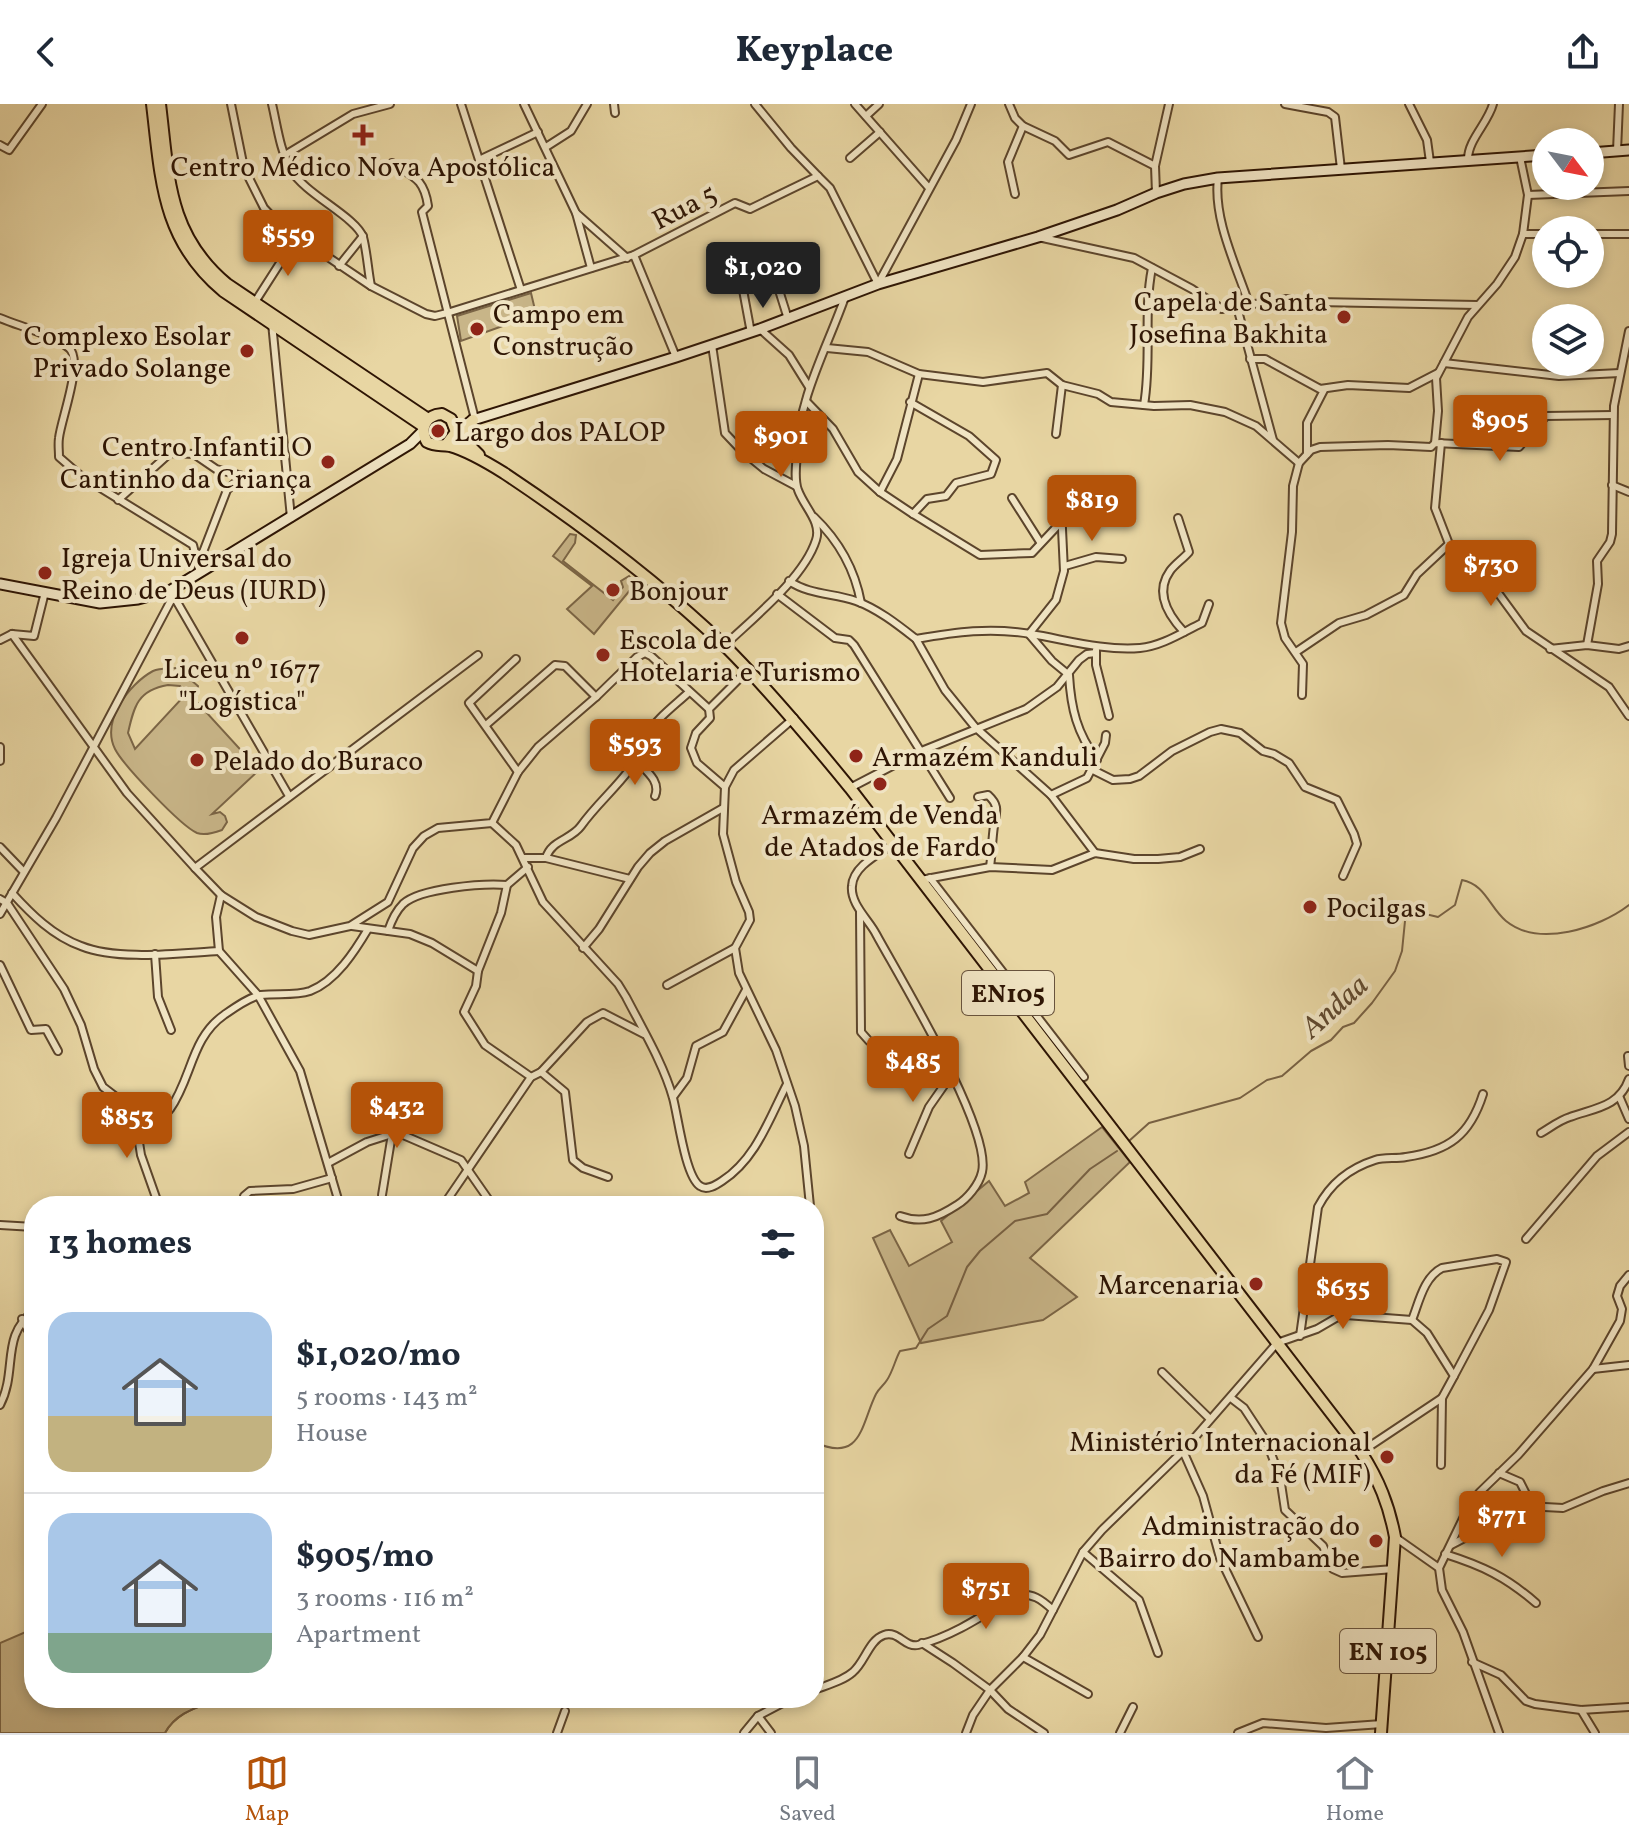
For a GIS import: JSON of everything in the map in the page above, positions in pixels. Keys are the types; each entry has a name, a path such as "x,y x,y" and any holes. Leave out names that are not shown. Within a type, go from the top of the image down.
{"main road":[{"path":"152,104 163,194 171,221 180,242 211,281 425,425"},
{"path":"160,104 170,192 184,233 198,255 216,275 425,425"},
{"path":"1604,152 1629,150"},
{"path":"446,445 456,432 473,420 755,331 878,284 1038,237 1156,193 1218,178 1532,156"},
{"path":"0,584 90,601 121,602 176,590 199,569 291,518 410,444 437,414 473,420"},
{"name":"EN105","path":"445,416 451,419 465,443 490,464 633,567 724,646 794,718 893,844 966,927 1129,1152 1361,1452 1386,1498 1395,1537 1394,1569"},
{"path":"465,443 465,431 473,420"},
{"path":"425,425 424,437 431,445"},
{"path":"410,444 431,445"},
{"name":"EN105","path":"431,445 446,445 490,464"},
{"name":"EN 105","path":"1381,1729 1394,1569"}],"street":[{"path":"0,145 9,150 42,104"},
{"name":"Rua 5","path":"231,104 236,136 251,186 279,224 371,286 435,316 630,257 735,203 750,209 818,176"},
{"path":"272,104 291,171 363,236 371,286"},
{"path":"351,104 353,114"},
{"path":"285,155 353,114 390,104"},
{"path":"461,104 521,290"},
{"path":"524,104 576,213 591,268"},
{"path":"546,147 571,131 587,104"},
{"path":"614,104 615,113"},
{"path":"755,104 791,148 830,188 878,284"},
{"path":"855,104 929,188"},
{"path":"866,116 879,104"},
{"path":"878,284 956,140 971,104"},
{"path":"1010,104 1015,118 1023,126 1055,141 1069,155 1108,142 1155,166"},
{"path":"1156,193 1155,166 1169,104"},
{"path":"1285,104 1328,112 1335,117 1341,169"},
{"path":"1409,104 1427,140 1430,162"},
{"path":"1468,159 1468,152 1490,116 1493,104"},
{"path":"1617,151 1619,104"},
{"path":"1015,194 1008,162 1023,126"},
{"path":"479,160 538,132"},
{"path":"850,158 880,132"},
{"path":"1520,157 1528,195 1523,234 1515,257 1497,284 1477,305 1435,381 1438,411 1435,508 1449,544 1493,586 1526,631 1614,691 1629,716"},
{"path":"392,163 420,180 426,189 428,206 422,212 473,420"},
{"path":"1218,178 1217,192 1224,228 1249,304"},
{"path":"1528,195 1629,191"},
{"path":"576,213 630,257 676,357"},
{"path":"1523,234 1532,234"},
{"path":"1604,234 1629,234"},
{"path":"339,266 363,236"},
{"path":"1038,237 1134,258 1192,289 1217,307 1226,309 1286,299 1477,305"},
{"path":"255,302 296,238"},
{"path":"1144,405 1149,378 1146,327 1152,268"},
{"path":"773,271 788,319"},
{"path":"743,290 755,331 789,355 809,387"},
{"path":"724,646 789,581 817,539 818,530 813,516 796,486 797,450 809,387 845,297"},
{"path":"1237,307 1273,440"},
{"path":"0,318 71,349 75,357 59,439 59,457 81,476 193,545 199,569"},
{"path":"272,323 291,518"},
{"path":"1587,645 1598,584 1597,561 1612,534 1613,415 1629,331"},
{"path":"712,345 725,433 764,469 796,486"},
{"path":"827,348 868,352 919,374 996,382 1047,373 1062,385 1098,394 1111,402 1190,405 1225,412 1256,426 1299,463"},
{"path":"1250,359 1261,357 1324,390 1348,385 1409,388 1438,373"},
{"path":"1444,363 1559,376 1620,373"},
{"path":"880,492 897,459 919,374"},
{"path":"1056,434 1062,385"},
{"path":"1307,454 1307,423 1324,390"},
{"path":"806,401 833,429 858,472 880,492 980,555 1029,554 1063,520"},
{"path":"910,402 980,443 997,463 991,474 956,483 946,496 927,499 913,514"},
{"path":"1302,695 1303,664 1285,638 1281,623 1292,532 1293,486 1299,463 1307,454 1320,447 1431,447 1438,443 1460,442 1494,448 1519,447 1546,416 1613,415"},
{"path":"118,500 170,453 194,454 216,469 288,488"},
{"path":"199,569 227,490 243,476"},
{"path":"1612,485 1629,492"},
{"path":"1029,634 1056,600 1065,566 1060,487"},
{"path":"1012,498 1040,542"},
{"path":"813,516 835,539 859,589 861,603"},
{"path":"1178,518 1189,552 1170,571 1164,587 1167,611 1184,632"},
{"path":"1296,652 1339,623 1366,615 1404,595 1417,574 1449,544"},
{"path":"1065,566 1096,557 1122,559"},
{"path":"789,581 809,592 861,603 893,621 916,639 945,690 975,727 1051,795 1095,853"},
{"path":"0,914 3,901 12,893 56,818 176,590"},
{"path":"176,590 289,796"},
{"path":"0,640 12,634 34,636 45,592"},
{"path":"777,594 835,638 849,640 854,645 950,798"},
{"path":"916,639 974,629 1029,634 1096,650 1141,648 1159,644 1202,623 1209,604"},
{"path":"12,634 127,793 221,895 256,917 309,935 350,926 382,907 393,896 413,848 424,836 438,828 492,823 516,845 543,902 618,984 646,1035 673,1097 689,1167 698,1185 709,1188 742,1167 787,1084"},
{"path":"1029,634 1069,675 1074,721 1083,742 1097,760"},
{"path":"1550,649 1587,645 1611,649 1629,646"},
{"path":"850,788 919,752 1026,709 1069,675 1079,660 1096,650"},
{"path":"1096,650 1096,665 1109,716"},
{"path":"492,823 518,772 538,747 645,653 709,709 710,718 696,733 692,754 697,763 725,787"},
{"path":"195,868 478,655"},
{"path":"516,659 470,701 470,707 518,772"},
{"path":"486,725 555,665 565,666 596,697"},
{"path":"709,709 748,670"},
{"path":"546,858 549,849 578,830 585,818 610,794 636,760 645,737 658,719 689,692"},
{"path":"667,985 735,948 750,920 723,834 725,787 734,770 794,718"},
{"path":"1093,770 1113,780 1130,779 1139,776 1172,751 1210,732 1221,729 1240,733 1263,751 1289,763 1305,787 1337,800 1357,844 1343,876"},
{"path":"1051,795 1085,780 1093,770 1106,735"},
{"path":"0,747 0,761"},
{"path":"636,760 656,782 655,796"},
{"path":"978,797 988,795 995,802 998,813 993,827 990,867"},
{"path":"583,948 650,853 723,808"},
{"path":"893,844 864,865 852,886 860,911 861,1032 869,1041 896,1052 911,1068"},
{"path":"0,847 24,872"},
{"path":"926,879 990,867 1052,870 1095,853 1158,859 1180,857 1200,849"},
{"path":"524,858 546,858 630,879"},
{"path":"528,867 507,885 501,913 464,1015 485,1045 531,1077"},
{"path":"388,931 405,902 412,898 469,885 507,885"},
{"path":"12,893 42,923 81,946 127,954 219,951"},
{"path":"221,895 216,917 219,951 258,995 300,1071 337,1196"},
{"path":"393,896 405,902"},
{"path":"3,901 64,989 81,1025 94,1069 103,1087 150,1123"},
{"path":"860,911 874,930 952,1074 974,1121 980,1143 982,1172 976,1186 963,1202 928,1220 914,1221 900,1216"},
{"path":"350,926 410,934 432,943 478,971"},
{"path":"156,1196 138,1143 141,1131 171,1108 200,1039 226,1014 258,995 304,992 317,987 336,973 368,929"},
{"path":"735,948 739,973 776,1050 800,1124 809,1196"},
{"path":"155,954 158,997 171,1030"},
{"path":"984,954 1084,1077"},
{"path":"0,965 31,1030 46,1029 58,1051"},
{"path":"673,1097 687,1078 696,1046 723,1032 746,990"},
{"path":"450,1196 531,1077 541,1072 596,1015 603,1013 611,1016 646,1035"},
{"path":"1628,1056 1629,1066"},
{"path":"541,1072 565,1092 573,1160 583,1168 608,1177"},
{"path":"909,1154 929,1107 952,1074"},
{"path":"1541,1133 1568,1117 1607,1106 1619,1096 1629,1079"},
{"path":"1300,1336 1318,1207 1327,1190 1343,1176 1376,1159 1428,1154 1455,1140 1469,1128 1483,1094"},
{"path":"1619,1096 1629,1119"},
{"path":"1526,1239 1597,1156 1629,1132"},
{"path":"328,1163 352,1149 392,1134 413,1138 458,1158 486,1196"},
{"path":"382,1195 392,1134"},
{"path":"244,1196 250,1191 293,1189 332,1178"},
{"path":"0,1225 24,1226"},
{"path":"1361,1452 1442,1398 1489,1310 1506,1262 1497,1259 1435,1271 1412,1320"},
{"path":"1499,1733 1463,1632 1442,1590 1439,1568 1470,1504 1518,1455 1593,1369 1620,1321 1622,1309 1617,1296 1629,1275"},
{"path":"966,1733 973,1715 990,1690 1040,1635 1083,1552 1126,1505 1183,1451 1277,1343 1346,1315 1412,1320 1427,1333 1454,1376"},
{"path":"22,1319 24,1323"},
{"path":"0,1405 7,1390 9,1344 22,1319"},
{"path":"1593,1369 1629,1365"},
{"path":"1162,1372 1209,1418"},
{"path":"1231,1398 1244,1408 1267,1443 1280,1477 1285,1510 1323,1546 1333,1569 1337,1573 1394,1569"},
{"path":"1441,1465 1442,1398"},
{"path":"1183,1451 1203,1496 1220,1558 1258,1637"},
{"path":"1499,1473 1520,1482 1532,1506"},
{"path":"1447,1550 1518,1510 1532,1506 1563,1508 1629,1483"},
{"path":"1395,1537 1439,1568"},
{"path":"1447,1550 1486,1567 1536,1603"},
{"path":"1083,1552 1139,1600 1158,1653"},
{"path":"824,1686 851,1674 878,1638 886,1634 895,1634 914,1645 921,1643 961,1629 1016,1595 1032,1595 1053,1610"},
{"path":"921,1643 990,1690 1008,1709 1044,1733"},
{"path":"1023,1657 1088,1694"},
{"path":"1472,1662 1501,1675 1526,1701 1535,1704 1581,1710 1629,1707"},
{"path":"1120,1733 1133,1707"},
{"path":"744,1733 758,1716 770,1708"},
{"path":"1581,1710 1595,1733"},
{"path":"557,1733 565,1711"},
{"path":"758,1716 771,1733"},
{"path":"1238,1733 1263,1723 1381,1729"}],"shaded area":[{"name":"Campo em Construção","path":"531,293 536,314 461,341 457,316"},
{"path":"570,534 576,535 575,543 563,561 613,600 623,587 621,581 629,576 635,584 594,634 567,609 592,586 553,556"},
{"name":"Pelado do Buraco","path":"177,668 198,686 195,700 259,770 212,814 220,812 227,822 222,830 213,833 197,833 166,808 120,757 112,738 115,715 135,685 153,671","holes":["180,686 186,694 135,749 128,733 139,701 158,687"]},
{"path":"1102,1127 1130,1162 1030,1258 1077,1297 1043,1320 921,1343 873,1238 890,1230 909,1266 952,1242 941,1221 989,1181 1005,1206 1029,1193 1025,1182"},
{"path":"24,1633 24,1708 195,1708 176,1720 165,1733 0,1733 0,1643"}],"waterway":[{"name":"Andaa","path":"1129,1141 1149,1123 1240,1098 1267,1080 1282,1076 1311,1051 1331,1040 1343,1027 1354,1023 1395,971 1402,951 1405,921 1410,914 1417,912 1438,917 1455,905 1462,880 1482,891 1506,921 1535,933 1552,934 1586,927 1629,905"},
{"name":"Andaa","path":"824,1445 842,1448 857,1438 876,1394 889,1377 900,1351 916,1348 928,1329 947,1316 967,1267 980,1251 1015,1221 1047,1214 1090,1169 1117,1151"},
{"name":"Andaa","path":"165,1733 176,1720 195,1708"}],"place":[{"name":"Centro Médico Nova Apostólica","path":"363,135"},
{"name":"Capela de Santa Josefina Bakhita","path":"1344,317"},
{"name":"Campo em Construção","path":"477,329"},
{"name":"Complexo Esolar Privado Solange","path":"247,351"},
{"name":"Largo dos PALOP","path":"438,431"},
{"name":"Centro Infantil O Cantinho da Criança","path":"328,462"},
{"name":"Igreja Universal do Reino de Deus (IURD)","path":"45,573"},
{"name":"Bonjour","path":"613,590"},
{"name":"Liceu nº 1677 \"Logística\"","path":"242,638"},
{"name":"Escola de Hotelaria e Turismo","path":"603,655"},
{"name":"Armazém Kanduli","path":"856,756"},
{"name":"Pelado do Buraco","path":"197,760"},
{"name":"Armazém de Venda de Atados de Fardo","path":"880,784"},
{"name":"Pocilgas","path":"1310,907"},
{"name":"Marcenaria","path":"1256,1284"},
{"name":"Ministério Internacional da Fé (MIF)","path":"1387,1457"},
{"name":"Administração do Bairro do Nambambe","path":"1376,1541"}]}
